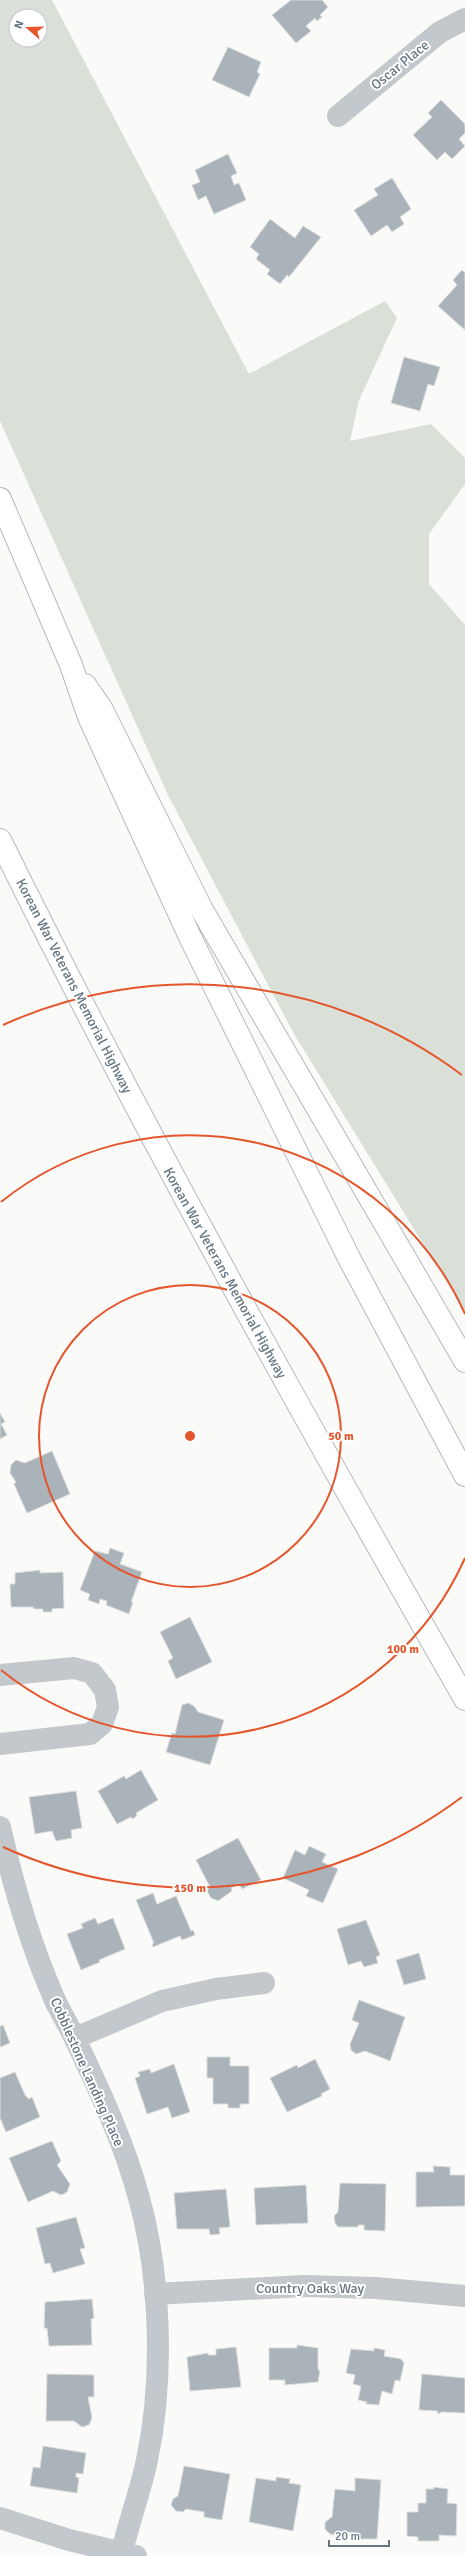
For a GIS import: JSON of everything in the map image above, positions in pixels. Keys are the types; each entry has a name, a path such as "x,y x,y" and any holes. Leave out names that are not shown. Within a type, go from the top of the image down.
{"highway":[{"path":"0,499 71,664 89,717 190,937 264,1090 350,1260 465,1475"},
{"path":"71,664 101,708 202,910 465,1361"},
{"name":"Korean War Veterans Memorial Highway","path":"0,840 72,985 174,1181 315,1435 465,1699"}],"street":[{"name":"Oscar Place","path":"338,116 440,32 465,19"},
{"path":"0,1675 74,1668 92,1673 105,1690 108,1707 102,1724 90,1734 0,1744"},
{"name":"Cobblestone Landing Place","path":"0,1827 9,1867 32,1944 54,1999 75,2038 108,2113 139,2199 155,2294 156,2404 147,2459 126,2555"},
{"path":"75,2038 162,2001 216,1989 264,1983"},
{"name":"Country Oaks Way","path":"155,2294 304,2286 376,2288 464,2296"},
{"path":"0,2518 69,2540 126,2555"}],"shaded area":[{"path":"0,0 52,0 249,374 385,301 397,318 359,400 350,441 431,424 465,458 465,484 429,534 429,584 465,625 465,1312 294,1034 168,795 0,421"}],"building":[{"path":"291,0 322,0 328,7 320,15 322,17 317,21 315,18 306,26 311,31 296,43 272,15"},
{"path":"228,47 261,62 257,72 260,74 249,97 212,80"},
{"path":"441,100 465,124 465,133 459,139 465,146 452,159 445,152 437,160 413,135 432,117 428,113"},
{"path":"228,154 237,173 231,176 234,185 239,183 246,200 214,214 206,196 198,200 192,185 200,182 195,170"},
{"path":"392,178 411,209 400,217 404,224 392,232 387,225 371,236 354,210 378,195 374,189"},
{"path":"270,219 295,238 303,226 321,237 289,277 287,275 280,284 267,274 270,270 256,259 259,254 250,247"},
{"path":"462,270 465,273 465,330 438,306 457,285 453,280"},
{"path":"404,357 440,367 434,386 428,384 420,411 391,403"},
{"path":"0,1413 5,1422 1,1424 7,1435 0,1439"},
{"path":"52,1451 70,1494 27,1513 14,1484 16,1482 10,1473 11,1465 16,1460 25,1463"},
{"path":"110,1548 124,1553 120,1564 142,1572 131,1602 133,1602 129,1614 106,1605 107,1601 100,1599 99,1604 88,1600 90,1594 80,1590 95,1551 108,1554"},
{"path":"40,1570 40,1573 63,1572 64,1608 52,1609 52,1612 43,1612 43,1609 34,1609 33,1607 11,1607 10,1584 15,1584 15,1573"},
{"path":"190,1617 212,1662 176,1679 168,1661 173,1658 160,1632"},
{"path":"188,1703 194,1706 198,1712 224,1720 210,1765 166,1752 172,1733 175,1734 182,1705"},
{"path":"141,1770 158,1800 136,1813 137,1816 132,1819 131,1817 117,1824 98,1791 124,1776 126,1779"},
{"path":"76,1791 82,1828 71,1830 72,1838 56,1841 52,1831 35,1834 29,1797"},
{"path":"238,1838 261,1880 242,1889 239,1884 231,1888 232,1891 218,1901 211,1898 207,1891 210,1887 196,1860"},
{"path":"309,1846 326,1854 322,1862 338,1869 323,1903 306,1896 309,1890 283,1878 295,1850 305,1855"},
{"path":"153,1893 157,1904 176,1896 191,1931 193,1930 195,1935 182,1940 180,1936 153,1947 152,1944 154,1943 136,1900"},
{"path":"95,1918 98,1924 113,1918 125,1949 99,1960 100,1962 81,1970 67,1934 83,1928 81,1924"},
{"path":"366,1920 380,1955 376,1957 378,1963 364,1967 361,1961 348,1965 337,1929"},
{"path":"419,1953 426,1979 404,1985 396,1960"},
{"path":"359,2000 405,2017 390,2061 365,2051 356,2054 351,2050 350,2044 359,2023 352,2020"},
{"path":"3,2025 10,2043 0,2047 0,2026"},
{"path":"207,2057 230,2057 230,2066 249,2066 249,2104 240,2104 240,2108 228,2108 228,2104 213,2104 213,2078 207,2078"},
{"path":"315,2059 330,2089 321,2094 322,2096 287,2112 270,2078 297,2065 298,2068"},
{"path":"174,2064 190,2112 172,2118 168,2107 147,2114 135,2078 140,2076 138,2072 150,2069 151,2073"},
{"path":"15,2072 25,2095 29,2099 32,2097 40,2117 6,2132 0,2118 0,2078"},
{"path":"52,2141 61,2161 57,2165 70,2184 67,2192 61,2195 53,2191 28,2202 9,2158"},
{"path":"433,2166 450,2167 450,2175 465,2175 465,2206 416,2207 416,2172 434,2172"},
{"path":"340,2183 386,2184 385,2231 364,2230 364,2225 358,2225 358,2227 338,2227 335,2223 334,2216 338,2212"},
{"path":"306,2185 308,2223 256,2225 254,2188"},
{"path":"226,2189 230,2227 219,2228 220,2234 210,2235 209,2229 177,2229 174,2193"},
{"path":"76,2217 85,2248 80,2249 85,2264 53,2273 50,2263 45,2264 36,2228"},
{"path":"92,2299 94,2318 91,2319 92,2345 49,2346 47,2328 44,2328 45,2302"},
{"path":"297,2345 318,2348 318,2370 320,2370 318,2382 285,2385 285,2380 269,2380 269,2348 297,2348"},
{"path":"236,2347 241,2387 190,2391 187,2357 208,2353 208,2355 216,2355 216,2349"},
{"path":"374,2348 385,2350 384,2356 401,2359 404,2363 400,2381 395,2380 392,2394 382,2391 379,2405 366,2404 367,2402 358,2400 361,2386 353,2384 355,2375 346,2373 351,2349 374,2351"},
{"path":"47,2374 94,2375 94,2397 88,2397 92,2418 89,2425 82,2427 74,2421 46,2421"},
{"path":"422,2374 465,2378 465,2413 442,2412 437,2414 438,2411 419,2410"},
{"path":"43,2446 86,2453 83,2474 76,2473 76,2477 79,2478 77,2493 30,2486 33,2467 40,2468"},
{"path":"184,2466 230,2474 222,2520 204,2517 204,2512 186,2509 183,2512 176,2511 171,2505 173,2499 178,2496"},
{"path":"276,2477 290,2479 289,2483 301,2485 293,2531 249,2522 256,2478 276,2481"},
{"path":"355,2478 381,2480 377,2539 357,2539 357,2533 340,2532 337,2535 330,2534 325,2529 325,2522 332,2517 335,2489 355,2491"},
{"path":"434,2487 448,2489 447,2503 457,2504 456,2536 439,2535 439,2541 418,2541 418,2537 407,2536 407,2512 418,2512 418,2503 426,2503 426,2489 434,2489"}]}
